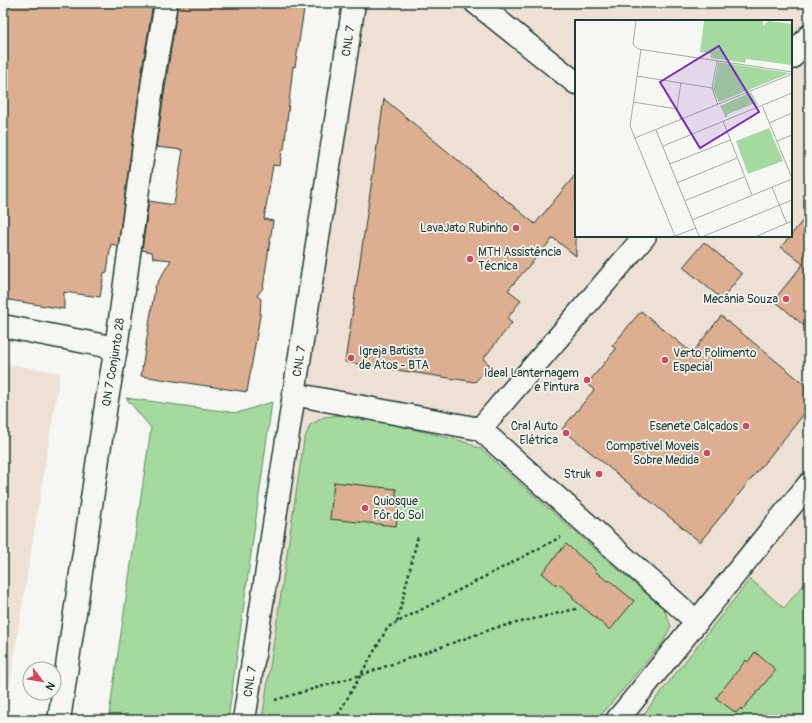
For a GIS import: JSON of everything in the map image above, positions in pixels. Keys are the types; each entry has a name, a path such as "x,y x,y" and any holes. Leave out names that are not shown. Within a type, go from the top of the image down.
{"street":[{"name":"QN 7 Conjunto 28","path":"59,720 106,405 116,348 154,74 166,3"},
{"name":"CNL 7","path":"244,720 354,3"},
{"path":"476,3 575,82"},
{"path":"792,57 809,36"},
{"path":"480,429 645,237"},
{"path":"3,326 116,348"},
{"path":"293,394 480,429 698,622"},
{"path":"617,720 698,622 748,557 809,484"}],"path":[{"path":"335,720 388,627 566,535"},
{"path":"397,623 418,536"},
{"path":"272,701 361,675 495,628 576,609"}],"shaded area":[{"path":"362,3 809,3 809,720 249,720"},
{"path":"3,363 60,373 4,718 3,718"}],"green space":[{"path":"126,398 237,413 272,402 228,720 105,720 109,715 151,428"},
{"path":"350,414 462,441 481,449 664,609 671,626 663,642 597,720 262,720 304,440 310,425 324,417"},
{"path":"809,578 809,720 639,720 750,579 784,608"}],"building":[{"path":"6,3 153,3 118,246 111,244 107,272 104,273 100,297 64,292 64,309 3,299 3,20"},
{"path":"178,3 305,3 295,67 293,66 284,149 282,150 280,166 273,165 264,219 273,221 263,288 257,296 261,299 260,316 247,392 141,376 155,287 171,260 153,258 152,252 142,250 149,201 174,205 183,150 156,147"},
{"path":"384,99 535,224 575,175 576,256 553,238 508,290 521,300 507,319 512,323 483,359 490,365 475,382 345,362"},
{"path":"809,213 809,330 774,300 803,264 781,247 789,237 792,237 792,234"},
{"path":"704,242 742,274 722,299 683,267"},
{"path":"641,311 692,353 721,316 809,388 809,408 700,542 562,429 594,390 587,384 616,349 612,346"},
{"name":"Quiosque Pôr do Sol","path":"334,482 396,489 396,497 400,497 396,526 330,519"},
{"path":"566,544 594,568 596,572 606,580 610,581 634,601 610,630 573,599 572,595 542,573"},
{"path":"755,652 776,670 742,710 741,708 736,713 716,698 746,660 748,662"}],"place":[{"name":"LavaJato Rubinho","path":"516,228"},
{"name":"MTH Assistência Técnica","path":"470,259"},
{"name":"Mecânia Souza","path":"786,299"},
{"name":"Igreja Batista de Atos - BTA","path":"351,358"},
{"name":"Verto Polimento Especial","path":"665,360"},
{"name":"Ideal Lanternagem e Pintura","path":"587,380"},
{"name":"Esenete Calçados","path":"746,426"},
{"name":"Cral Auto Elétrica","path":"566,433"},
{"name":"Compativel Moveis Sobre Medida","path":"707,453"},
{"name":"Struk","path":"599,474"},
{"name":"Quiosque Pôr do Sol","path":"365,508"}]}
